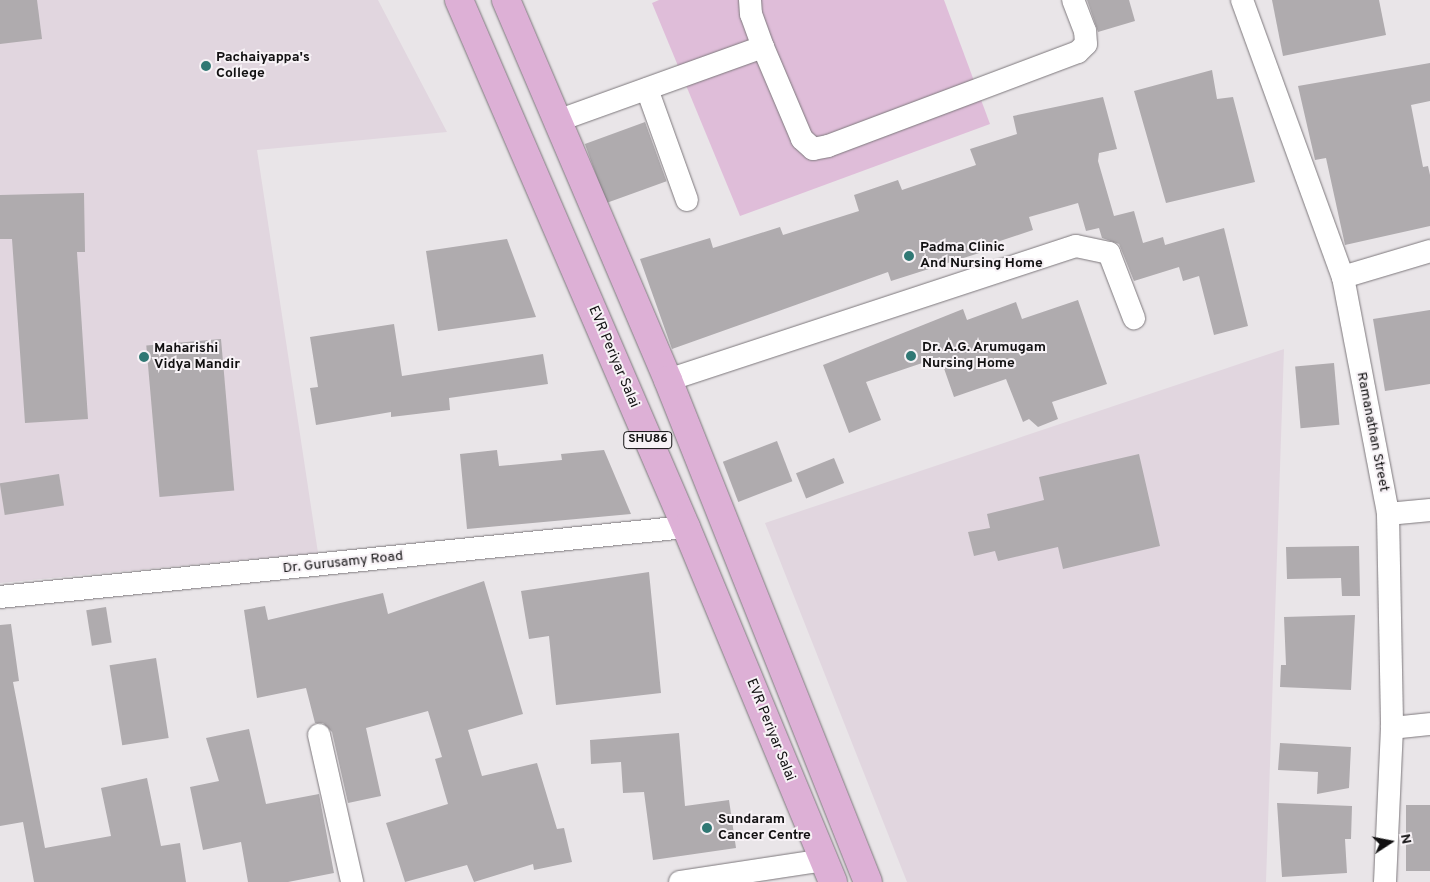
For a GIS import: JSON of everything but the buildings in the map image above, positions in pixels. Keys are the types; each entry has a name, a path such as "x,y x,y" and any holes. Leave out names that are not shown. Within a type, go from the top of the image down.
{"main road":[{"name":"EVR Periyar Salai","path":"459,0 686,527 828,871"},
{"name":"SHU86","path":"506,0 668,380 868,882"}],"street":[{"path":"750,0 763,47 802,139 813,149 1078,52 1086,44 1085,32 1073,0"},
{"name":"Ramanathan Street","path":"1242,0 1343,277 1388,514 1392,728 1385,882"},
{"path":"557,121 763,47"},
{"path":"647,89 687,200"},
{"path":"668,380 1076,246 1109,253 1134,318"},
{"path":"1343,277 1430,251"},
{"path":"1388,514 1430,510"},
{"name":"Dr. Gurusamy Road","path":"0,597 686,527"},
{"path":"1392,728 1430,724"},
{"path":"319,735 352,882"},
{"path":"680,882 828,871"}],"shaded area":[{"name":"Maharishi Vidya Mandir","path":"0,0 378,0 447,132 257,150 318,553 0,583"},
{"path":"659,0 944,0 990,124 740,216 652,3"},
{"path":"1284,349 1266,882 907,882 765,523"}],"place":[{"name":"Pachaiyappa's College","path":"206,66"},
{"name":"Padma Clinic And Nursing Home","path":"909,256"},
{"name":"Dr. A.G. Arumugam Nursing Home","path":"911,356"},
{"name":"Maharishi Vidya Mandir","path":"144,357"},
{"name":"Sundaram Cancer Centre","path":"707,828"}]}
